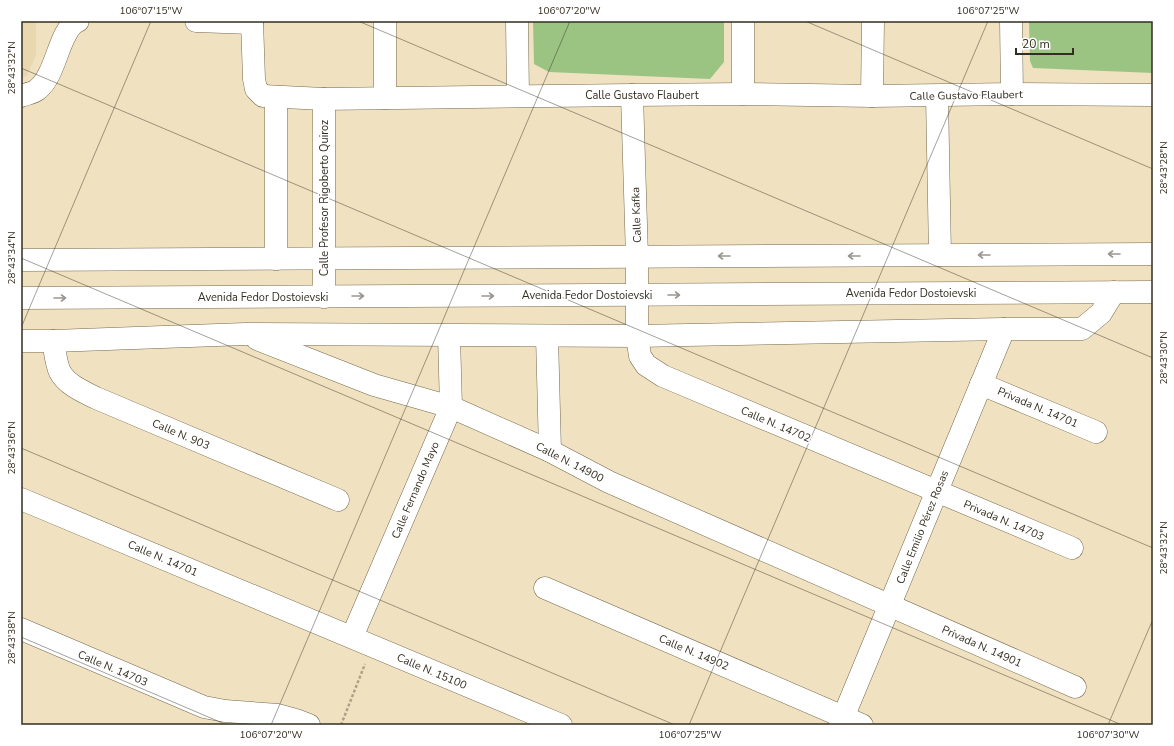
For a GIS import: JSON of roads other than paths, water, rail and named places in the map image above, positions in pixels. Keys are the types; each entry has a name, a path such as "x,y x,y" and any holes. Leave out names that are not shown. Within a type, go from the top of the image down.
{"street":[{"path":"21,96 37,90 46,80 52,69 65,32 78,21"},
{"name":"Calle Gustavo Flaubert","path":"196,21 252,22 254,79 256,89 263,96 324,99 743,94 872,96 1012,94 1153,95"},
{"path":"385,21 385,98"},
{"path":"517,21 518,96"},
{"path":"743,21 743,94"},
{"path":"872,96 873,21"},
{"path":"1011,21 1012,94"},
{"name":"Calle Kafka","path":"632,95 637,257 637,336"},
{"path":"937,96 940,255"},
{"path":"276,97 276,259"},
{"name":"Calle Profesor Rigoberto Quiroz","path":"324,99 324,296"},
{"path":"21,260 1153,254"},
{"path":"21,341 245,334 637,336 1004,329 1082,329 1101,313 1114,292"},
{"name":"Avenida Fedor Dostoievski","path":"21,298 1153,292"},
{"name":"Calle Emilio Pérez Rosas","path":"849,722 890,605 1004,329"},
{"name":"Calle N. 14900","path":"245,334 374,385 451,407 550,451 610,482 890,605"},
{"name":"Calle Fernando Mayo","path":"352,637 451,407 449,336"},
{"path":"547,336 550,451"},
{"name":"Calle N. 14702","path":"637,336 640,356 646,365 663,376 937,491"},
{"name":"Calle N. 903","path":"53,341 60,372 66,380 80,390 338,500"},
{"name":"Privada N. 14701","path":"981,384 1096,432"},
{"name":"Privada N. 14703","path":"937,491 1072,548"},
{"name":"Calle N. 14701","path":"21,499 304,617"},
{"name":"Calle N. 14902","path":"545,588 849,722"},
{"name":"Privada N. 14901","path":"890,605 1075,687"},
{"name":"Calle N. 15100","path":"304,617 561,725"},
{"name":"Calle N. 14703","path":"21,629 204,707 225,711 278,716 309,725"}]}
